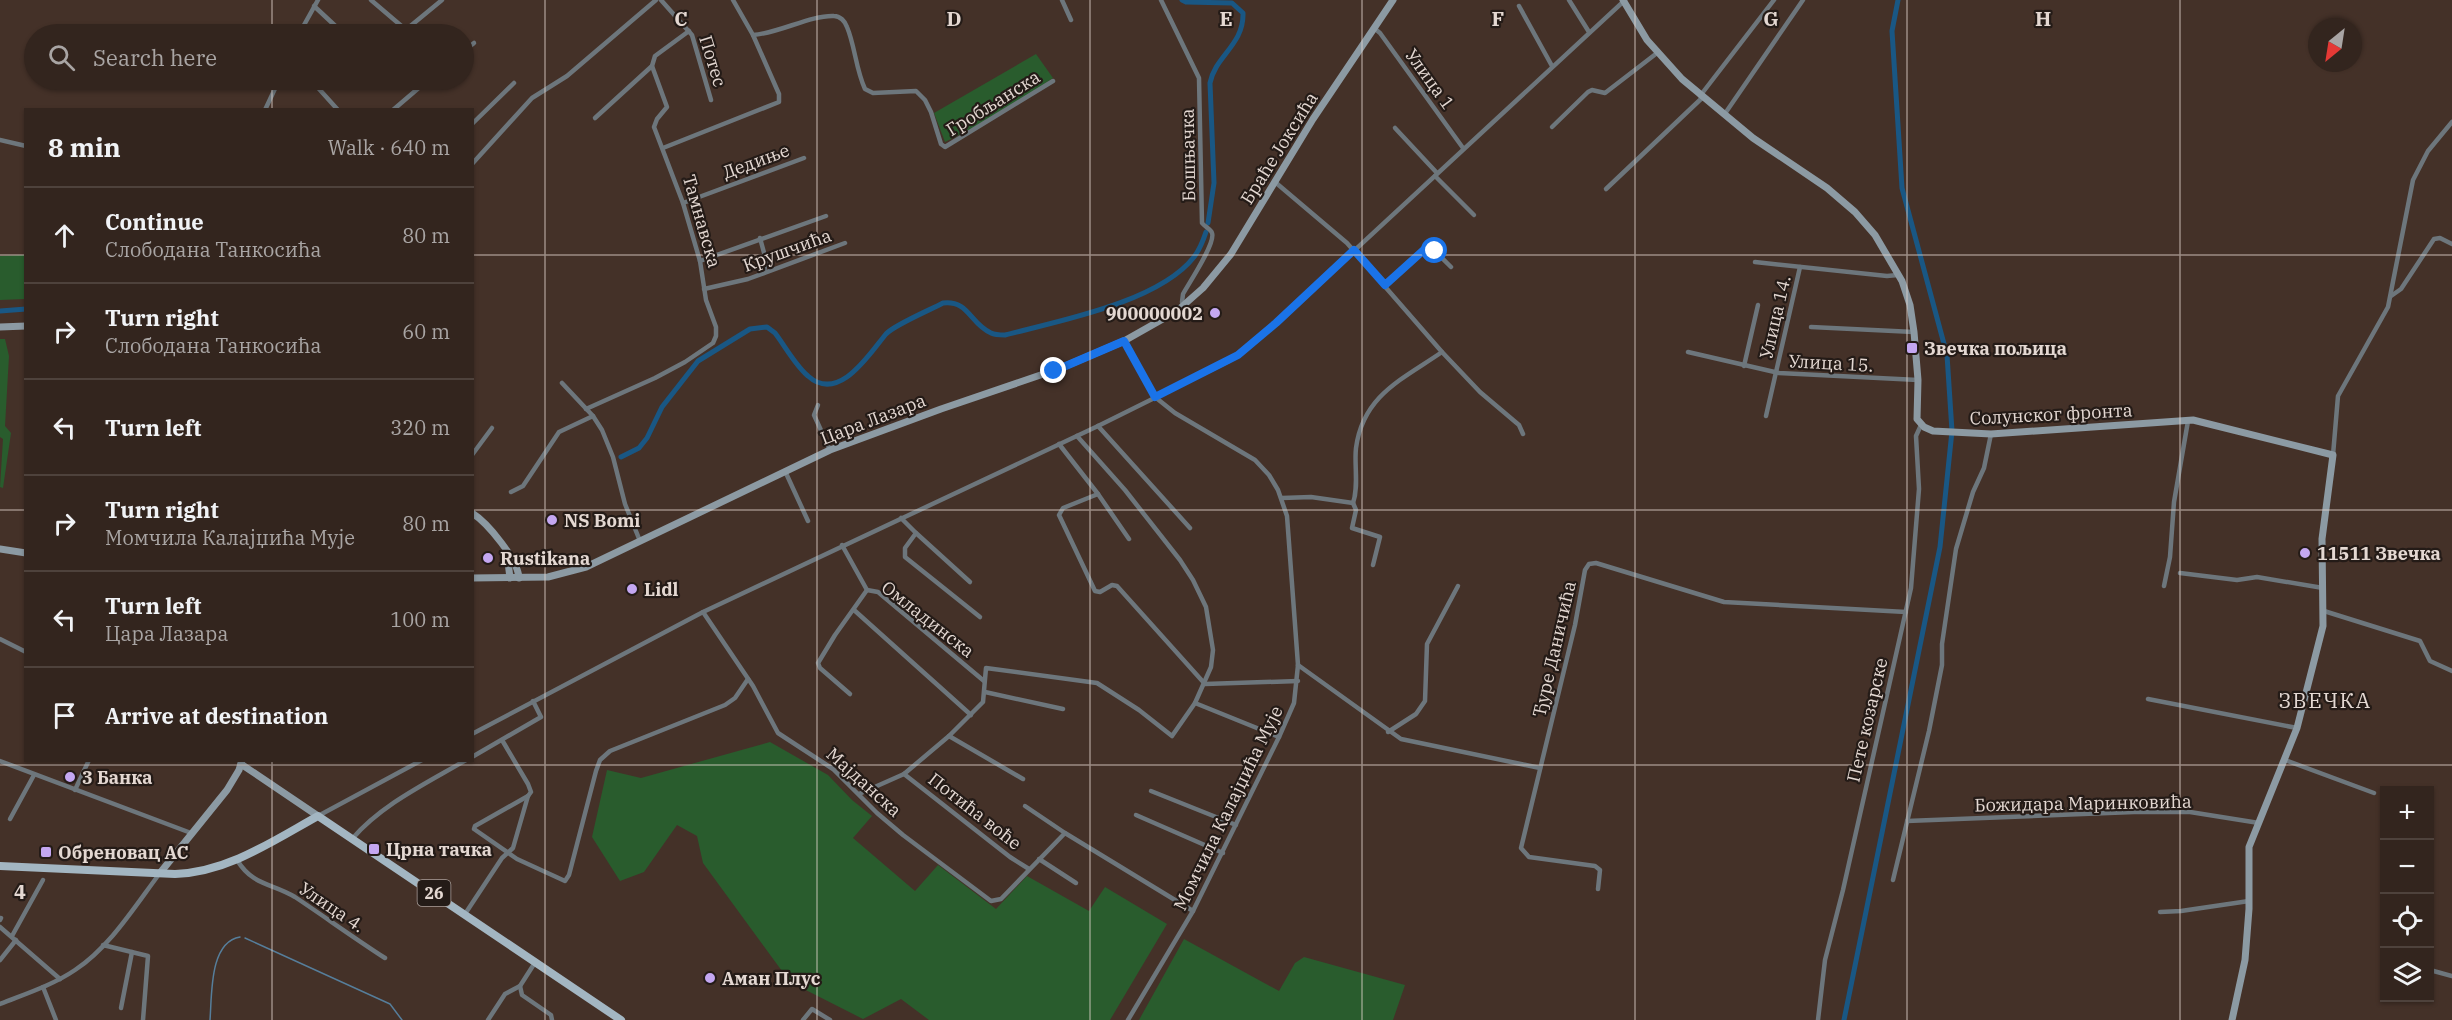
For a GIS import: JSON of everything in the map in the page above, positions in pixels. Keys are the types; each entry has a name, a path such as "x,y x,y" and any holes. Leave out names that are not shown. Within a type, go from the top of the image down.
{"main road":[{"name":"26","path":"318,816 621,1020"},
{"path":"0,866 160,873 197,872 237,860 318,816"}],"street":[{"path":"304,24 318,0"},
{"path":"371,0 399,24"},
{"path":"413,24 442,0"},
{"path":"474,162 532,98 567,76 656,0"},
{"path":"595,118 652,66 656,56 689,31 661,0"},
{"path":"663,148 779,102 779,94 753,35 733,0"},
{"path":"1062,0 1071,20"},
{"name":"Бошњачка","path":"1161,0 1199,78 1202,223 1210,231 1212,237 1210,247 1183,294 1184,305"},
{"name":"Браће Јоксића","path":"1124,341 1184,305 1223,265 1393,0"},
{"path":"1569,0 1589,32"},
{"path":"474,733 703,612 1098,426 1238,355 1276,323 1624,0 1657,53 1701,97 1827,188 1855,212 1875,235 1906,292 1914,332 1917,418 1921,425"},
{"path":"1606,189 1701,97 1774,0"},
{"path":"1724,115 1803,0"},
{"path":"314,6 333,24"},
{"path":"1519,6 1552,66"},
{"name":"Гробљанска","path":"753,35 772,33 834,15 840,17 848,28 866,89 873,93 916,91 924,100 941,144 945,147 952,145 1053,81"},
{"name":"Улица 1","path":"1373,28 1380,33 1463,148"},
{"name":"Потес","path":"689,31 694,39 711,100"},
{"path":"1552,127 1588,92 1595,90 1605,93 1657,53"},
{"name":"Тамнавска","path":"586,409 685,362 713,343 716,336 716,327 704,289 700,261 683,203 654,123 667,107 652,66"},
{"path":"474,122 514,83"},
{"path":"266,108 274,90"},
{"path":"320,90 336,108"},
{"path":"395,108 416,90"},
{"path":"2232,1020 2244,971 2249,901 2247,856 2297,728 2323,626 2322,539 2338,396 2385,314 2391,296 2413,180 2428,151 2452,122"},
{"path":"1395,128 1474,215"},
{"path":"0,141 24,146"},
{"name":"Дедиње","path":"683,203 804,158"},
{"path":"1275,182 1354,250 1469,382 1518,425 1523,434"},
{"path":"700,261 826,216"},
{"path":"760,238 766,260 764,273"},
{"path":"2391,296 2402,289 2432,241 2440,238 2452,243"},
{"name":"Крушчића","path":"704,289 764,273 845,243"},
{"path":"1385,285 1427,247 1432,248 1451,267"},
{"name":"Улица 14.","path":"1755,262 1887,276 1898,275"},
{"name":"Улица 14.","path":"1766,416 1800,267"},
{"path":"1744,366 1758,306"},
{"path":"0,327 24,326"},
{"path":"1811,327 1914,332"},
{"name":"Момчила Калајџића Мује","path":"1124,341 1155,397 1175,413 1255,460 1269,475 1282,498 1290,538 1298,665 1294,703 1279,737 1193,911 1128,1020"},
{"name":"Цара Лазара","path":"474,578 548,577 569,573 598,562 830,450 1054,371 1124,341"},
{"path":"1373,565 1380,537 1351,527 1356,510 1353,503 1357,440 1373,402 1442,352"},
{"name":"Улица 15.","path":"1688,352 1776,373 1917,380"},
{"path":"562,383 593,416 608,443 622,495 640,541"},
{"path":"818,405 814,415 830,450"},
{"path":"510,492 523,486 560,432 593,416"},
{"path":"2164,586 2170,557 2174,502 2188,421"},
{"name":"Солунског фронта","path":"1921,425 1934,431 1991,434 2188,421 2333,455"},
{"name":"Пете козарске","path":"1818,1020 1826,960 1906,612 1918,521 1916,436 1921,425"},
{"path":"1098,426 1190,528"},
{"path":"474,452 492,428"},
{"path":"1893,880 1929,731 1942,665 1942,645 1956,549 1973,492 1984,468 1991,434"},
{"name":"Омладинска","path":"984,681 984,671 989,667 1095,682 1139,710 1172,736 1196,703 1205,684 1213,650 1208,615 1202,597 1185,568 1152,524 1077,436"},
{"path":"1059,444 1130,539"},
{"path":"785,471 807,521"},
{"path":"1098,494 1064,508 1059,514 1093,589 1098,592 1112,585 1117,586 1205,684 1298,681"},
{"path":"1282,498 1311,497 1353,503"},
{"path":"474,515 490,528 516,565 519,578"},
{"path":"901,518 970,582"},
{"path":"915,533 905,548 906,557 980,618"},
{"name":"Омладинска","path":"842,545 867,590 878,592 984,681"},
{"path":"0,549 24,553"},
{"path":"506,552 510,578"},
{"name":"Ђуре Даничића","path":"1598,889 1600,870 1595,866 1529,857 1521,851 1575,625 1585,570 1589,564 1596,563 1724,602 1906,612"},
{"path":"2180,573 2237,580 2257,577 2324,588"},
{"path":"1388,732 1416,714 1425,701 1427,644 1458,586"},
{"path":"850,694 820,668 818,663 867,590"},
{"path":"854,610 971,715 983,702 986,692 984,681"},
{"path":"2324,611 2420,641 2430,661 2452,671"},
{"name":"Мајданска","path":"703,612 748,679 778,733 833,769 903,835 991,901 1001,899 1065,833"},
{"path":"0,639 24,651"},
{"path":"1298,665 1401,740 1540,768"},
{"path":"528,796 474,827 517,860 561,879 567,879 596,771 603,756 610,751 725,705 735,698 748,679"},
{"path":"986,692 1063,709"},
{"path":"2148,699 2297,728"},
{"path":"474,756 541,717 533,701"},
{"path":"1196,703 1279,737"},
{"name":"Потића воће","path":"859,794 904,774 971,715"},
{"path":"949,736 1023,779"},
{"path":"465,914 515,843 531,789 502,740"},
{"path":"2285,760 2374,793"},
{"path":"0,761 191,833"},
{"path":"75,790 88,762"},
{"path":"0,1004 60,979 83,965 103,945 226,790 237,774 239,762 318,816 418,762"},
{"path":"352,839 368,822 388,807 463,762"},
{"path":"10,819 34,774"},
{"name":"Потића воће","path":"904,774 1010,857 1029,869"},
{"path":"1150,791 1236,825"},
{"path":"1025,806 1193,911"},
{"name":"Божидара Маринковића","path":"1907,821 2133,812 2190,812 2259,823"},
{"path":"1136,815 1223,853"},
{"path":"1039,859 1076,883"},
{"name":"Улица 4.","path":"237,860 245,871 259,882 294,897 385,958"},
{"path":"0,960 14,938 43,880"},
{"path":"2160,912 2249,901"},
{"path":"0,927 60,979"},
{"path":"103,945 148,958 143,1020"},
{"path":"121,1008 132,952"},
{"path":"489,1020 505,994 520,987 536,961"},
{"path":"2434,971 2452,976"},
{"path":"43,987 56,1020"},
{"path":"520,987 522,995 551,1015 552,1020"},
{"path":"803,1020 812,1009 830,1020"}],"green space":[{"path":"1036,54 1053,78 997,116 945,142 934,113"},
{"path":"24,255 24,299 0,300 0,256"},
{"path":"0,339 5,339 9,356 5,426 11,433 3,488 0,487 3,439 0,437"},
{"path":"770,742 828,775 852,800 872,816 853,838 915,891 938,865 996,909 1027,876 1089,911 1105,887 1167,924 1110,1020 929,1020 901,999 863,1019 790,982 703,863 697,836 677,825 644,872 620,881 592,837 607,770 641,778"},
{"path":"1184,939 1279,991 1295,963 1304,957 1405,985 1393,1020 1139,1020"}],"waterway":[{"path":"1182,0 1232,3 1243,13 1239,34 1217,65 1210,83 1214,183 1208,223"},
{"path":"1844,1020 1940,547 1952,431 1947,355 1902,188 1892,31 1898,0"},
{"path":"621,457 639,448 647,438 662,407 698,361 750,329 767,327 775,333 803,372 820,383 831,384 853,373 890,330 943,303 959,305 984,329 994,334 1005,335 1107,308 1133,298 1178,273 1194,257 1206,232"},
{"path":"0,311 24,309"},
{"path":"210,1020 212,985 217,959 230,941 240,937"},
{"path":"245,938 390,1004 402,1020"}],"place":[{"name":"900000002","path":"1215,313"},
{"name":"Звечка пољица","path":"1912,348"},
{"name":"NS Bomi","path":"552,520"},
{"name":"11511 Звечка","path":"2305,553"},
{"name":"Rustikana","path":"488,558"},
{"name":"Lidl","path":"632,589"},
{"name":"3 Банка","path":"70,777"},
{"name":"Црна тачка","path":"374,849"},
{"name":"Обреновац АС","path":"46,852"},
{"name":"Аман Плус","path":"710,978"}],"district":[{"name":"ЗВЕЧКА","path":"2325,700"}],"route":[{"path":"1054,371 1124,341 1155,397 1238,355 1354,250 1385,285 1426,248 1430,247 1435,251"}]}
